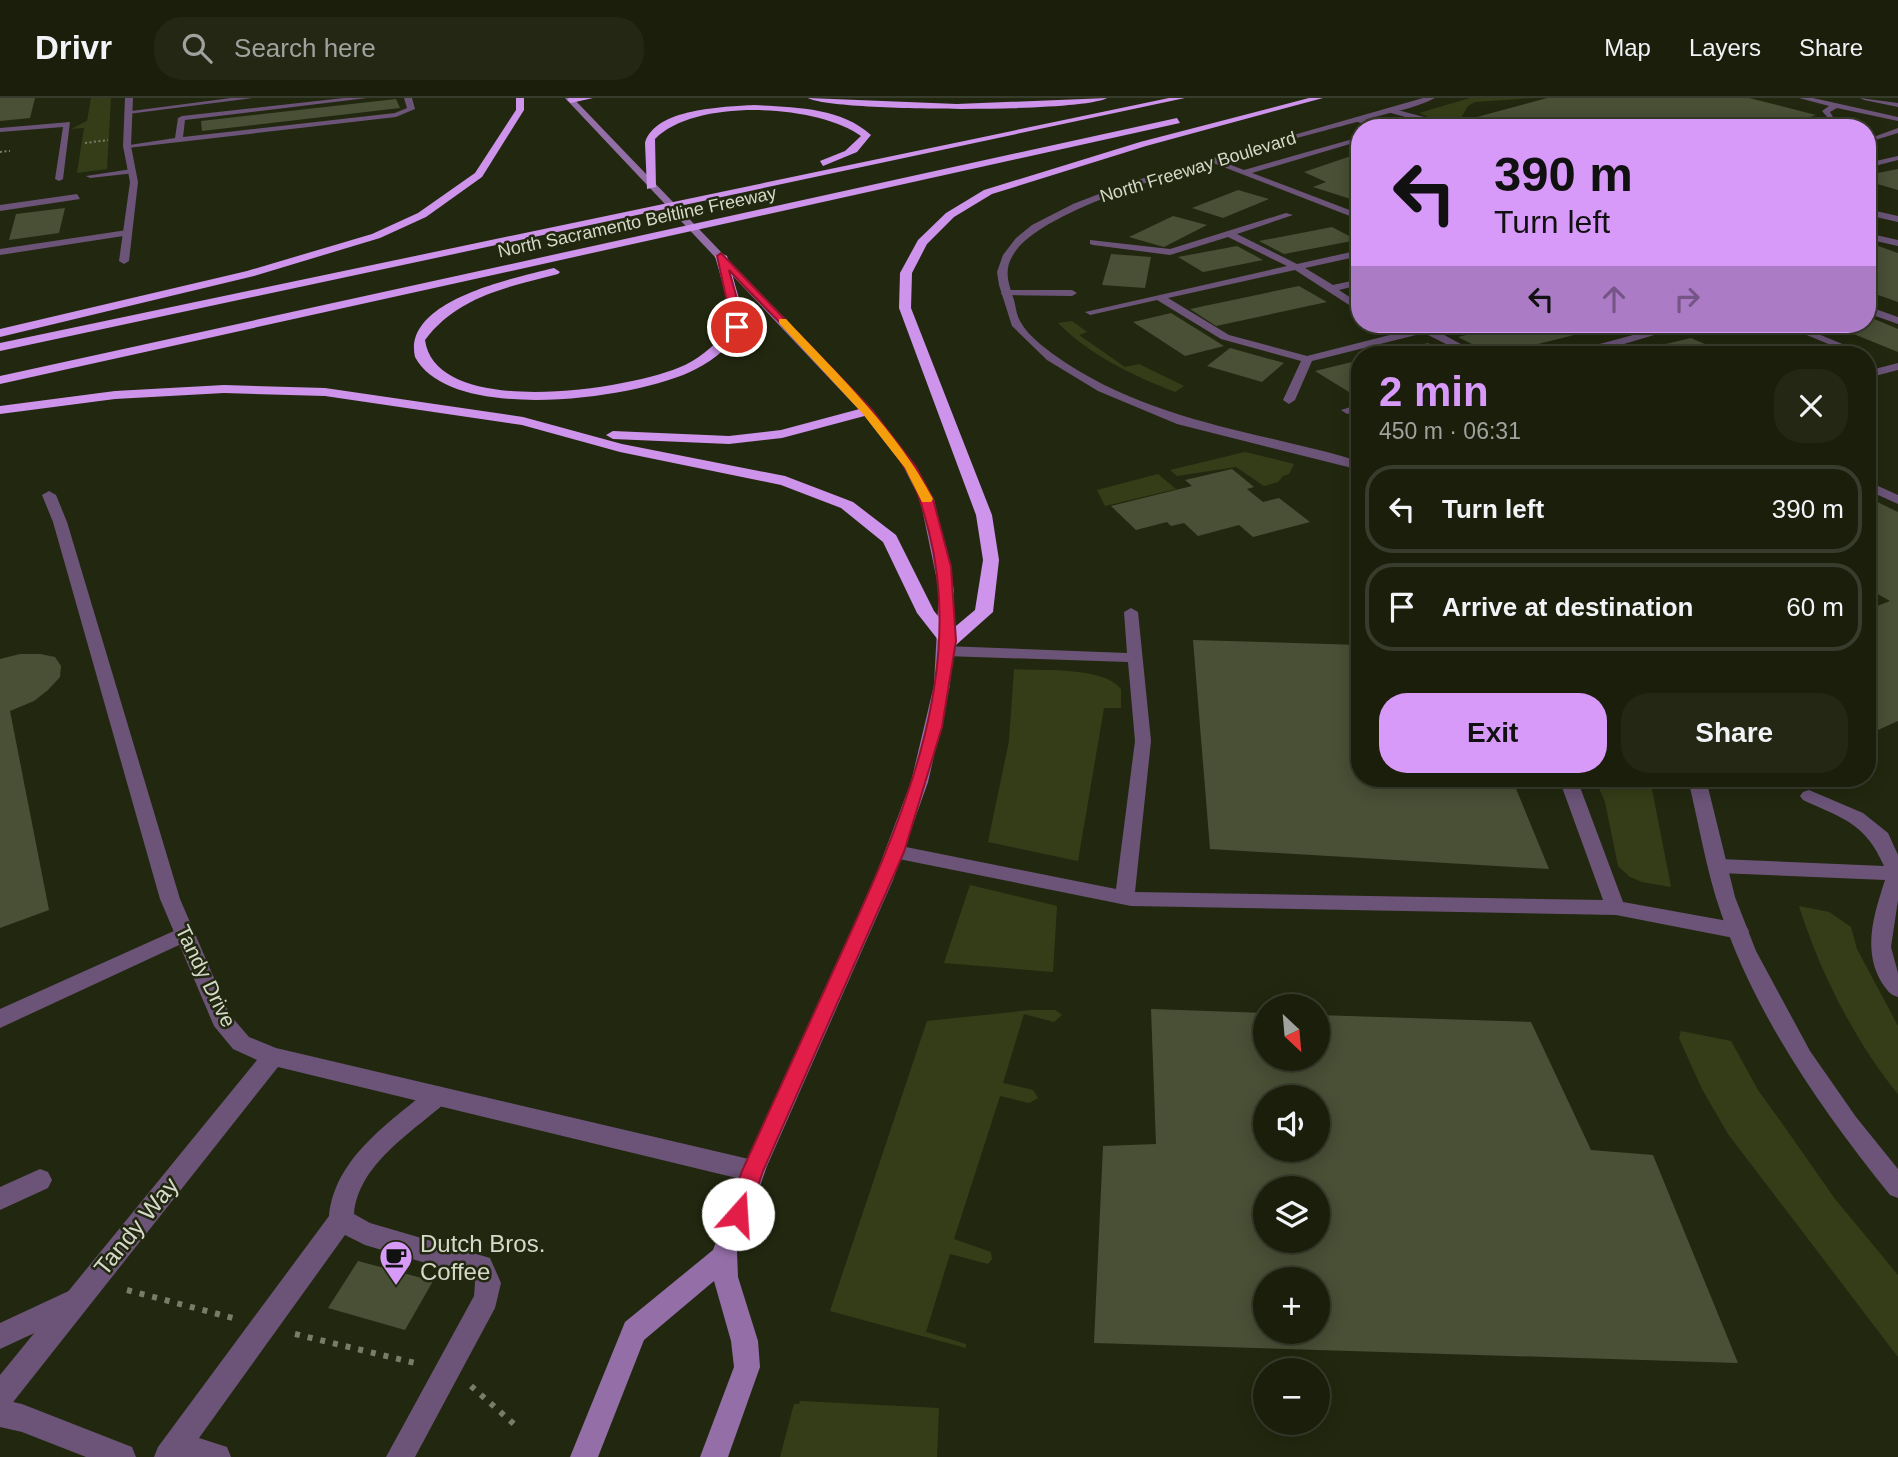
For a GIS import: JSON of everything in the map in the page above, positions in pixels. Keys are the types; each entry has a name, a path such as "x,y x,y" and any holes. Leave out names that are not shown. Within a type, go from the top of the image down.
{"highway":[{"path":"0,333 308,258 376,236 422,215 456,194 479,175 520,110 520,98"},
{"path":"570,99 589,98"},
{"path":"806,98 946,108 1038,105 1103,98"},
{"name":"North Sacramento Beltline Freeway","path":"0,347 1181,98"},
{"name":"North Sacramento Beltline Freeway","path":"0,380 1281,98"},
{"path":"0,410 142,394 224,389 325,392 483,414 566,432 620,448 785,481 847,505 890,539 926,613 947,646 984,612 991,560 984,516 905,308 906,273 922,242 950,215 988,192 1143,144 1320,98"},
{"path":"651,187 650,139 665,125 696,114 754,107 811,110 839,116 858,124 866,135 861,146 844,157 719,196"},
{"path":"721,256 735,306 737,327 720,349 687,369 638,385 592,393 523,396 473,388 441,376 422,359 419,340 430,321 454,304 487,289 1055,148"},
{"path":"566,432 729,440 782,434 867,411"}],"main road":[{"path":"570,99 867,411 911,467 927,499 944,567 947,646 935,727 896,852 753,1171 724,1257 748,1366 714,1457"},
{"path":"584,1457 634,1331 724,1257"}],"street":[{"path":"124,261 134,182 127,146 129,98"},
{"path":"128,112 212,98"},
{"path":"192,101 249,98"},
{"path":"179,140 182,118 363,98"},
{"path":"127,146 396,115 411,108 408,98"},
{"name":"North Freeway Boulevard","path":"1357,119 1431,98"},
{"path":"1803,98 1898,119"},
{"path":"1864,98 1898,105"},
{"path":"1832,119 1826,111 1836,105"},
{"path":"1390,110 1422,119"},
{"name":"North Freeway Boulevard","path":"1351,121 1133,184 1061,213 1016,241 1002,271 1015,323 1056,363 1142,406 1202,428 1351,463"},
{"path":"0,130 67,124 59,179"},
{"path":"1876,138 1898,130"},
{"path":"1243,173 1351,142"},
{"path":"1876,164 1898,158"},
{"path":"1212,161 1351,214"},
{"path":"90,176 132,171"},
{"path":"0,208 77,197"},
{"path":"1876,214 1898,219"},
{"path":"1093,242 1170,252 1289,215"},
{"path":"0,252 127,233"},
{"path":"1228,233 1295,266 1351,303"},
{"path":"1876,239 1898,243"},
{"path":"1090,312 1351,255"},
{"path":"1330,289 1351,284"},
{"path":"1006,293 1072,293"},
{"path":"1159,297 1225,337 1307,359 1351,348"},
{"path":"1876,312 1898,321"},
{"path":"1358,346 1410,333"},
{"path":"1433,333 1458,346"},
{"path":"1637,333 1642,335"},
{"path":"1600,346 1650,333"},
{"path":"1808,333 1841,346"},
{"path":"1614,343 1620,346"},
{"path":"1289,400 1307,359"},
{"path":"1876,360 1896,367"},
{"path":"1876,373 1896,367"},
{"path":"1347,410 1351,409"},
{"path":"1876,489 1898,500"},
{"name":"Tandy Drive","path":"49,495 60,522 160,872 222,1020 241,1043 273,1057 753,1171"},
{"path":"1125,898 1143,741 1131,612"},
{"path":"947,646 1136,658"},
{"path":"1571,787 1616,908"},
{"path":"1699,787 1738,931 1769,1004 1839,1109 1898,1187"},
{"path":"1810,796 1857,818 1881,838 1897,874 1881,918 1879,943 1891,981 1898,989"},
{"path":"896,852 1125,898 1616,908 1738,931"},
{"path":"1719,866 1897,874"},
{"path":"0,1019 185,934"},
{"name":"Tandy Way","path":"0,1396 273,1057"},
{"path":"218,1457 172,1451 341,1220 340,1203 348,1184 364,1163 437,1096"},
{"path":"0,1199 40,1180"},
{"path":"341,1220 365,1233 481,1267 488,1283 486,1299 402,1456"},
{"path":"0,1336 77,1301"},
{"path":"0,1413 22,1418 121,1457"}],"path":[{"path":"127,1290 447,1371 458,1375 515,1425"}],"green space":[{"path":"91,98 111,98 107,169 77,173 84,128 71,129 87,121"},
{"path":"1470,98 1533,98 1475,102 1468,106 1461,118 1434,119 1419,113"},
{"path":"1072,321 1087,332 1079,335 1125,367 1139,364 1184,386 1175,392 1113,364 1058,323"},
{"path":"1245,452 1294,464 1289,474 1278,482 1264,486 1236,467 1177,476 1170,470"},
{"path":"1158,474 1176,489 1105,506 1097,490"},
{"path":"1014,669 1087,673 1101,676 1121,689 1121,708 1104,708 1078,861 988,842 1009,741"},
{"path":"1598,787 1652,787 1671,887 1642,882 1630,877 1618,866 1605,802"},
{"path":"970,885 1057,906 1053,972 944,963"},
{"path":"1799,906 1829,912 1851,927 1857,949 1898,1026 1898,1094 1867,1051 1840,1004 1817,956"},
{"path":"1055,1010 1062,1015 1054,1022 1024,1014 1003,1083 1033,1090 1038,1098 1029,1103 1000,1096 954,1239 991,1252 992,1259 988,1264 950,1254 926,1332 966,1344 966,1348 830,1311 927,1021"},
{"path":"1681,1031 1731,1041 1758,1090 1835,1199 1898,1275 1898,1357 1728,1134 1702,1089 1679,1038"},
{"path":"800,1401 939,1408 937,1457 780,1457 794,1404 799,1404"}],"building":[{"path":"0,98 35,98 30,118 0,121"},
{"path":"1547,98 1749,98 1816,115 1805,119 1469,119"},
{"path":"396,99 400,108 202,131 201,121"},
{"path":"1351,156 1351,199 1313,187 1326,182 1304,172"},
{"path":"1898,169 1898,190 1876,184 1876,173"},
{"path":"1238,190 1269,199 1223,218 1192,208"},
{"path":"65,208 59,233 9,240 16,214"},
{"path":"1173,216 1207,225 1164,247 1129,237"},
{"path":"1332,227 1351,237 1351,241 1284,254 1259,241"},
{"path":"1876,245 1898,253 1898,302 1876,294"},
{"path":"1237,246 1263,260 1203,272 1178,257"},
{"path":"1111,254 1151,257 1145,288 1102,285"},
{"path":"1299,286 1327,302 1216,326 1190,309"},
{"path":"1171,313 1224,346 1185,356 1133,322"},
{"path":"1876,320 1898,329 1898,352 1851,333 1876,333"},
{"path":"1474,333 1582,333 1530,346 1476,346 1458,337"},
{"path":"1691,338 1709,346 1657,346"},
{"path":"1230,348 1284,363 1262,382 1207,366"},
{"path":"1351,362 1351,391 1349,392 1315,371"},
{"path":"1232,469 1254,487 1247,489 1263,502 1279,498 1310,522 1253,537 1239,525 1198,536 1184,523 1171,526 1167,522 1136,530 1111,506 1192,486 1185,480"},
{"path":"1876,501 1898,512 1898,721 1876,731 1876,606 1890,601 1876,593"},
{"path":"1193,640 1351,645 1351,787 1515,787 1549,869 1210,849"},
{"path":"20,654 55,657 61,666 60,677 48,690 34,701 10,711 49,910 0,928 0,659"},
{"path":"1151,1009 1253,1013 1253,1071 1330,1071 1330,1015 1531,1022 1591,1150 1653,1155 1738,1363 1094,1343 1103,1146 1156,1144"},
{"path":"358,1261 433,1281 405,1330 328,1308"}],"slow traffic":[{"path":"782,321 867,411 911,467 927,499"}],"place":[{"name":"Dutch Bros. Coffee","path":"396,1287"}],"route":[{"path":"737,327 735,306 721,256 867,411 911,467 927,499 944,567 949,641 945,651 935,727 896,852 753,1171 738,1214"}]}
